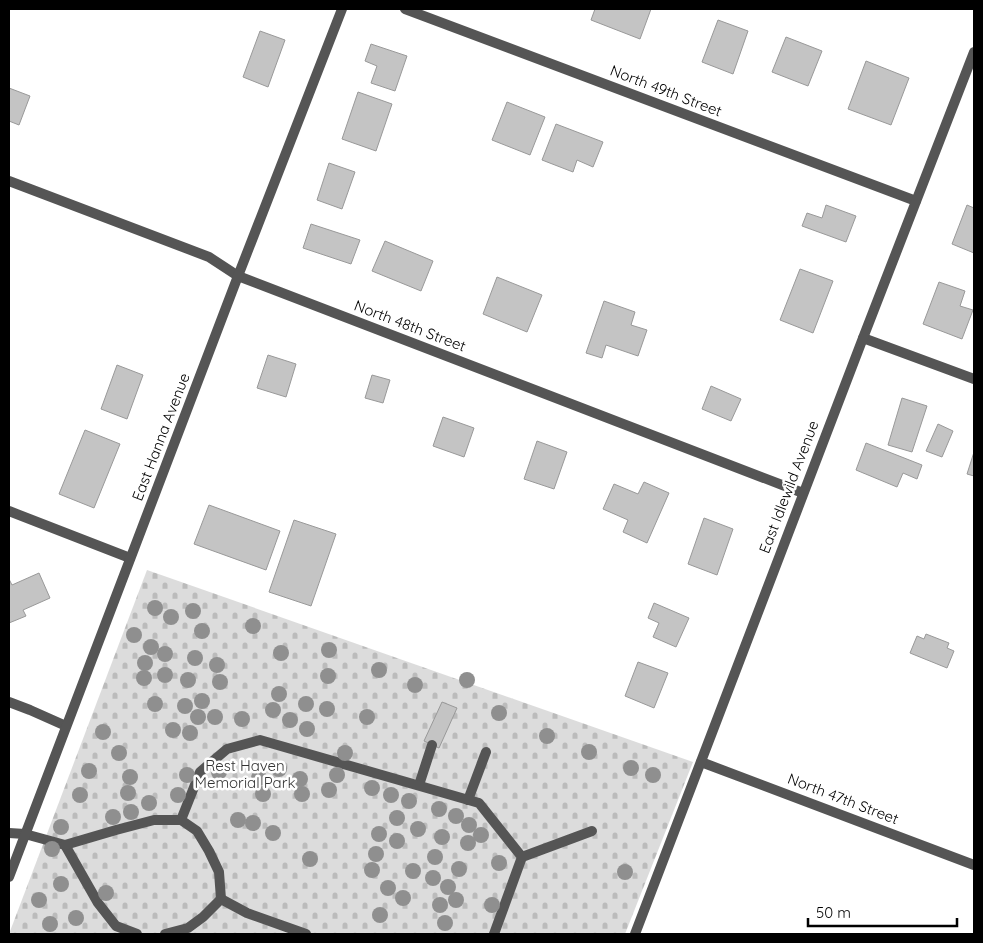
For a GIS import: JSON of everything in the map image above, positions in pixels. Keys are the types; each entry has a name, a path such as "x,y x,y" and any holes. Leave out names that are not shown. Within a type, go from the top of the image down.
{"street":[{"name":"East Hanna Avenue","path":"9,877 342,9"},
{"name":"North 49th Street","path":"405,9 916,201"},
{"name":"East Idlewild Avenue","path":"635,934 974,52"},
{"name":"North 48th Street","path":"9,182 209,257 238,276 803,493"},
{"path":"863,338 974,379"},
{"path":"9,511 130,558"},
{"path":"9,702 66,726"},
{"path":"180,820 200,772 227,749 260,740 479,803 522,857"},
{"path":"419,785 432,745"},
{"path":"468,800 486,752"},
{"name":"North 47th Street","path":"701,762 974,865"},
{"path":"9,833 25,834 65,845 154,820 180,820 196,832 209,851 219,872 221,899"},
{"path":"494,934 522,857 592,831"},
{"path":"65,845 98,903 116,926 136,934"},
{"path":"165,934 188,928 221,899"},
{"path":"221,899 248,913 306,934"}],"green space":[{"name":"Rest Haven Memorial Park","path":"147,570 693,762 625,934 9,934"}],"building":[{"path":"595,9 651,9 640,39 591,20"},
{"path":"718,20 748,31 733,74 702,62"},
{"path":"260,31 285,40 268,87 243,77"},
{"path":"786,37 822,51 808,86 772,72"},
{"path":"371,44 407,56 395,91 371,83 377,66 365,61"},
{"path":"866,61 909,78 891,125 848,109"},
{"path":"9,88 30,96 19,125 9,121"},
{"path":"358,92 392,104 376,151 342,139"},
{"path":"507,102 545,117 530,155 492,140"},
{"path":"556,124 603,142 593,167 577,160 573,172 542,160"},
{"path":"329,163 355,172 342,209 317,200"},
{"path":"826,205 856,216 846,242 802,226 807,213 822,218"},
{"path":"967,205 974,208 974,253 952,244"},
{"path":"311,224 360,240 351,264 303,248"},
{"path":"385,241 433,261 421,291 372,271"},
{"path":"800,269 833,281 813,333 780,320"},
{"path":"497,277 542,295 527,332 483,314"},
{"path":"939,282 965,291 960,306 973,310 962,339 923,324"},
{"path":"604,301 635,312 631,325 647,330 638,356 606,345 602,358 586,353"},
{"path":"268,355 296,364 286,397 257,388"},
{"path":"117,365 143,375 127,419 101,409"},
{"path":"372,375 390,380 383,403 365,398"},
{"path":"711,386 741,399 731,421 702,409"},
{"path":"902,398 927,406 912,452 888,445"},
{"path":"443,417 474,428 464,457 433,446"},
{"path":"938,424 953,431 942,457 926,451"},
{"path":"85,430 120,444 94,508 59,494"},
{"path":"537,441 567,452 554,489 524,479"},
{"path":"866,443 922,465 917,479 903,473 897,487 856,470"},
{"path":"974,452 974,476 967,474"},
{"path":"644,482 669,493 647,543 623,532 628,520 603,509 614,484 638,494"},
{"path":"209,505 280,531 266,570 194,544"},
{"path":"704,518 733,529 717,575 688,564"},
{"path":"294,520 336,534 311,606 269,592"},
{"path":"39,573 50,598 23,610 26,616 9,623 9,579 12,585"},
{"path":"654,603 689,618 676,647 653,637 659,623 648,618"},
{"path":"926,634 949,643 947,648 954,651 947,668 910,653 917,636 924,639"},
{"path":"638,662 668,673 654,708 625,696"},
{"path":"442,702 457,708 439,748 424,741"}]}
